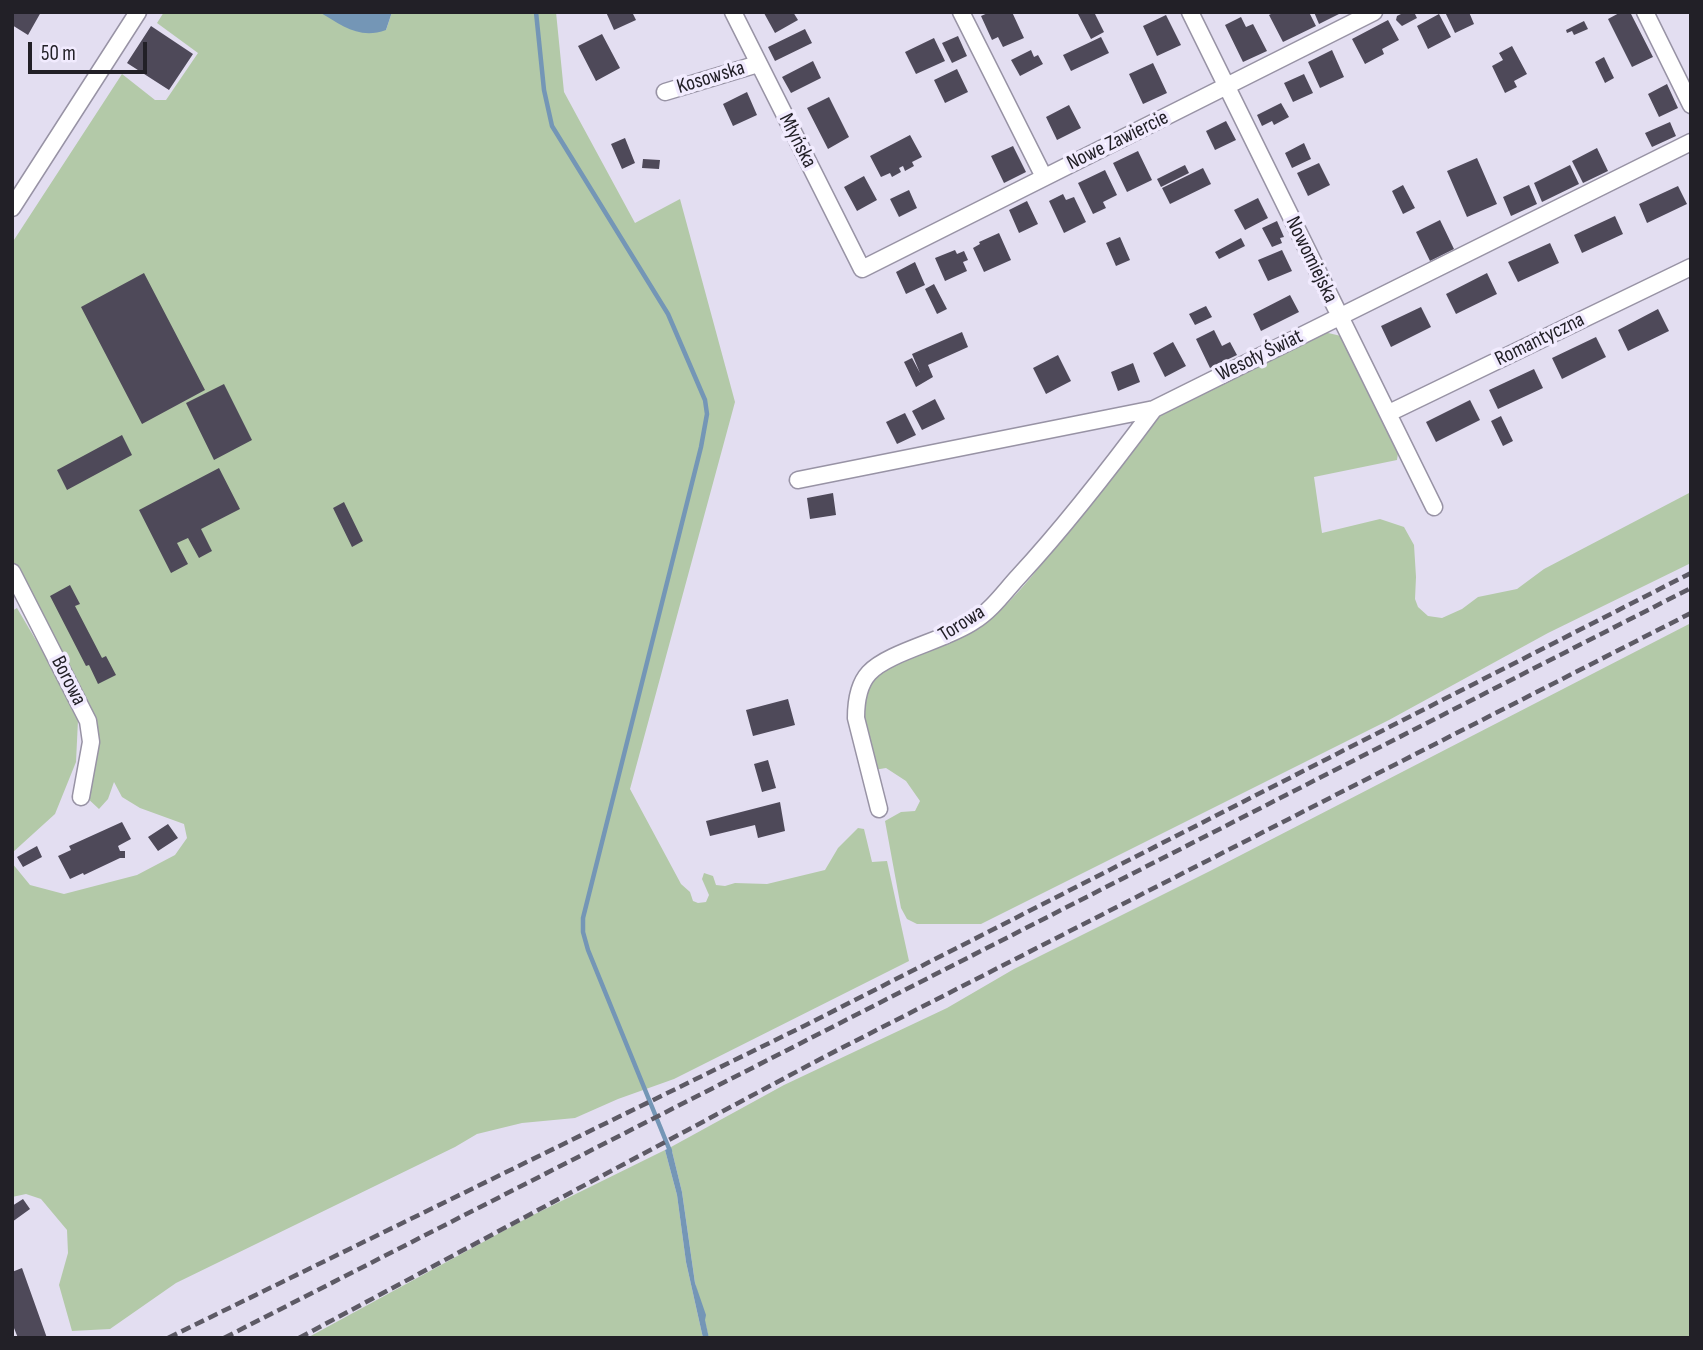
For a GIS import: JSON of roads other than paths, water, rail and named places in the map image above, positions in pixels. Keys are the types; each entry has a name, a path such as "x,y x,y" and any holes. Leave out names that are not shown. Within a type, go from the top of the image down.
{"street":[{"path":"12,208 138,12"},
{"name":"Młyńska","path":"733,12 862,269"},
{"path":"961,12 1044,177"},
{"name":"Nowomiejska","path":"1190,12 1434,507"},
{"name":"Nowe Zawiercie","path":"862,269 1374,12"},
{"path":"1645,12 1691,105"},
{"name":"Kosowska","path":"665,92 758,64"},
{"name":"Wesoły Świat","path":"798,480 1154,409 1691,142"},
{"name":"Romantyczna","path":"1389,413 1691,267"},
{"name":"Torowa","path":"879,809 856,718 856,702 869,673 882,663 956,632 977,620 1062,529 1154,409"},
{"name":"Borowa","path":"12,572 88,721 91,742 80,797"}],"water":[{"path":"319,12 392,12 386,30 367,33 351,30"},
{"path":"671,1147 682,1192 695,1283 706,1315 709,1338 703,1338 686,1262 677,1195 665,1150"}],"waterway":[{"path":"536,12 544,90 552,126 668,314 705,400 707,414 583,918 583,932 588,950 670,1151"}],"railway":[{"path":"168,1338 806,1025 1691,573"},
{"path":"224,1338 1691,588"},
{"path":"299,1338 824,1057 1691,613"}]}
